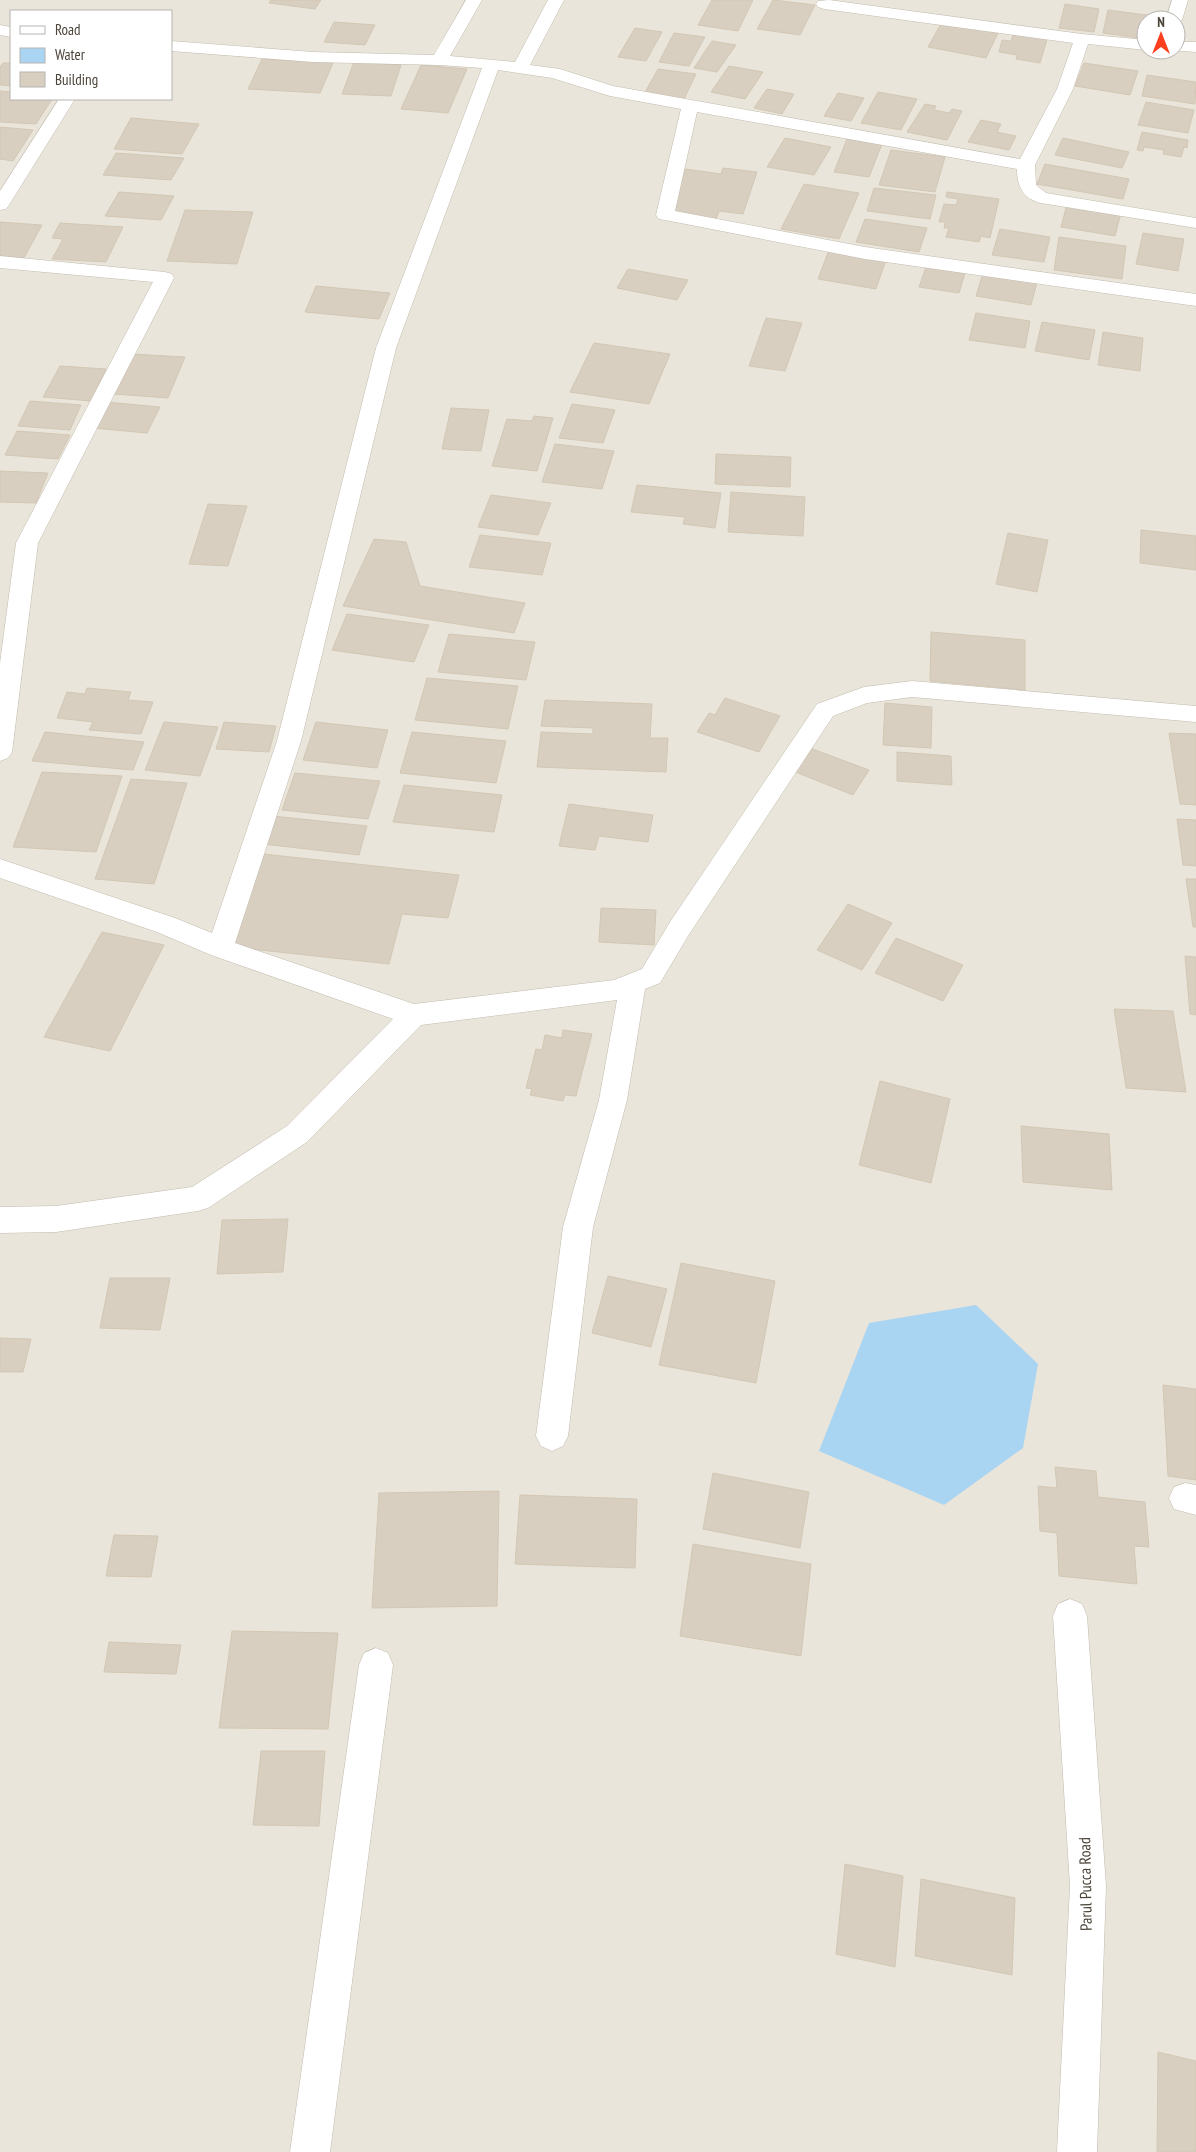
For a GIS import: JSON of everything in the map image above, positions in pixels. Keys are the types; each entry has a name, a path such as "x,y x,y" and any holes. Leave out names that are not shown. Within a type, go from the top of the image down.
{"street":[{"path":"439,60 474,0"},
{"path":"520,68 556,0"},
{"path":"824,4 1082,39 1136,44"},
{"path":"1082,39 1065,90 1026,165 1026,183 1029,191 1041,198 1196,222"},
{"path":"172,46 313,57 439,60 492,64 554,73 610,91 1026,165"},
{"path":"220,948 289,740 386,348 492,64"},
{"path":"0,205 66,100"},
{"path":"690,106 665,215 865,253 1196,300"},
{"path":"0,172 21,174"},
{"path":"0,262 164,278 27,543 0,752"},
{"path":"0,868 166,925 220,948 414,1015 616,990 651,976 679,929 825,710 864,695 912,689 1196,714"},
{"path":"552,1436 578,1227 613,1100 633,983"},
{"path":"0,1220 56,1220 198,1199 297,1134 414,1015"},
{"name":"Parul Pucca Road","path":"1070,1616 1088,1886 1076,2152"},
{"path":"310,2152 376,1665"}],"shaded area":[{"path":"0,0 1196,0 1196,2152 0,2152"}],"water":[{"path":"976,1305 1038,1364 1023,1448 944,1505 819,1451 869,1323"}],"building":[{"path":"271,0 321,0 315,9 269,3"},
{"path":"712,0 753,0 738,31 698,25"},
{"path":"773,0 815,5 800,35 757,29"},
{"path":"1065,4 1099,9 1094,32 1059,28"},
{"path":"1108,10 1136,14 1136,38 1103,33"},
{"path":"334,22 375,25 365,45 324,42"},
{"path":"942,22 999,31 986,58 928,47"},
{"path":"635,28 662,32 646,61 618,57"},
{"path":"1014,32 1048,36 1040,63 1016,59 1017,55 999,52 1002,40 1011,41"},
{"path":"674,33 705,37 689,66 659,62"},
{"path":"712,41 736,45 717,72 694,68"},
{"path":"262,59 333,63 320,93 248,89"},
{"path":"354,62 401,65 391,96 342,94"},
{"path":"3,63 10,63 10,86 0,85 0,67"},
{"path":"1084,63 1138,71 1130,95 1075,86"},
{"path":"421,65 467,69 448,113 401,109"},
{"path":"729,66 763,72 745,99 711,92"},
{"path":"658,69 696,74 684,99 644,94"},
{"path":"1147,75 1196,82 1195,104 1142,96"},
{"path":"767,89 794,94 782,114 754,108"},
{"path":"0,91 10,92 10,100 51,100 36,124 0,122"},
{"path":"878,92 917,99 901,130 861,123"},
{"path":"838,93 864,98 851,121 824,116"},
{"path":"1146,102 1194,110 1188,133 1138,125"},
{"path":"925,104 936,106 934,110 949,113 952,109 962,111 947,140 907,132"},
{"path":"131,118 199,124 182,154 114,149"},
{"path":"981,120 1001,124 997,132 1016,136 1009,150 968,142"},
{"path":"0,127 33,130 13,161 0,159"},
{"path":"1142,132 1188,140 1187,148 1184,147 1181,157 1163,154 1164,150 1144,147 1143,151 1137,150"},
{"path":"785,138 831,147 814,175 767,167"},
{"path":"1063,138 1129,152 1122,168 1055,155"},
{"path":"847,139 882,144 869,177 834,172"},
{"path":"891,150 945,157 935,192 879,185"},
{"path":"116,153 184,158 171,180 103,175"},
{"path":"1045,164 1129,179 1123,199 1037,184"},
{"path":"723,168 757,172 743,214 719,211 716,219 667,213 685,169 721,174"},
{"path":"804,184 859,193 839,239 781,229"},
{"path":"874,188 936,195 930,219 867,211"},
{"path":"119,192 174,196 161,220 105,216"},
{"path":"947,192 999,199 990,238 981,236 979,242 946,237 949,228 944,228 945,222 939,222 944,204 956,205 958,199 946,197"},
{"path":"1067,204 1121,213 1115,236 1061,227"},
{"path":"185,210 253,212 237,264 167,261"},
{"path":"865,219 927,228 919,252 856,242"},
{"path":"0,222 42,225 24,258 0,256"},
{"path":"60,223 123,227 106,262 52,259 63,239 52,238"},
{"path":"1000,229 1050,237 1044,262 992,255"},
{"path":"1143,233 1184,239 1178,271 1136,264"},
{"path":"1059,237 1126,246 1122,279 1054,270"},
{"path":"829,250 886,260 876,289 818,279"},
{"path":"926,267 965,273 959,293 919,287"},
{"path":"628,269 688,280 677,300 617,288"},
{"path":"983,273 1037,282 1031,305 976,296"},
{"path":"316,286 390,293 379,319 305,312"},
{"path":"976,313 1030,321 1025,348 969,340"},
{"path":"766,318 802,323 785,371 749,366"},
{"path":"1042,322 1095,330 1089,360 1035,351"},
{"path":"1103,332 1143,338 1140,371 1098,365"},
{"path":"594,343 670,354 649,404 570,392"},
{"path":"132,354 185,357 168,398 114,394"},
{"path":"60,366 106,369 91,401 43,397"},
{"path":"30,401 81,405 70,430 18,426"},
{"path":"106,402 160,407 147,433 93,428"},
{"path":"572,404 615,410 603,443 559,438"},
{"path":"451,408 489,410 481,451 442,449"},
{"path":"534,416 553,418 537,471 492,466 507,419 532,421"},
{"path":"17,431 70,435 58,459 5,455"},
{"path":"555,444 614,451 602,489 542,482"},
{"path":"716,454 791,457 790,487 715,484"},
{"path":"0,471 48,473 36,503 0,502"},
{"path":"637,485 721,493 715,528 683,524 685,517 631,512"},
{"path":"731,492 805,497 803,536 728,532"},
{"path":"491,495 551,503 538,535 478,527"},
{"path":"208,504 247,506 228,566 189,564"},
{"path":"1141,530 1196,536 1196,570 1140,563"},
{"path":"1008,533 1048,540 1037,592 996,584"},
{"path":"480,535 551,543 542,575 469,567"},
{"path":"374,539 406,542 420,586 525,603 514,633 343,606"},
{"path":"347,614 429,625 414,662 332,650"},
{"path":"931,632 1025,640 1025,690 930,681"},
{"path":"449,634 535,642 526,680 438,672"},
{"path":"427,678 518,686 508,729 415,720"},
{"path":"87,688 131,692 128,700 153,702 141,734 89,730 93,722 57,718 67,692 85,694"},
{"path":"725,698 780,716 759,752 697,732 709,713 715,715"},
{"path":"545,700 652,704 650,738 668,738 666,772 537,767 541,732 593,734 593,728 541,726"},
{"path":"885,703 932,707 931,748 883,745"},
{"path":"164,722 218,727 200,776 145,770"},
{"path":"224,722 276,726 269,752 216,749"},
{"path":"316,722 388,730 377,768 303,760"},
{"path":"45,732 144,742 133,770 32,761"},
{"path":"412,732 506,741 496,783 400,773"},
{"path":"1169,733 1196,734 1196,805 1180,804"},
{"path":"810,748 869,770 853,795 793,771"},
{"path":"897,752 951,756 952,785 897,781"},
{"path":"42,772 122,776 96,852 13,847"},
{"path":"295,773 380,781 368,819 282,810"},
{"path":"131,779 187,783 154,884 95,879"},
{"path":"404,785 502,795 494,832 393,822"},
{"path":"569,804 653,815 648,842 599,836 595,850 559,846"},
{"path":"273,816 367,826 359,855 263,844"},
{"path":"1177,819 1196,820 1196,866 1183,865"},
{"path":"263,854 459,875 448,918 402,914 389,964 232,947"},
{"path":"1186,879 1196,879 1196,927 1193,927"},
{"path":"848,904 892,923 862,970 817,950"},
{"path":"601,908 656,910 654,945 599,942"},
{"path":"102,932 164,945 110,1051 44,1037"},
{"path":"896,938 963,965 943,1001 875,973"},
{"path":"1185,956 1196,957 1196,1015 1190,1014"},
{"path":"1114,1009 1173,1011 1186,1092 1126,1088"},
{"path":"563,1030 592,1034 576,1096 565,1095 563,1101 530,1095 532,1089 526,1088 536,1049 542,1050 545,1035 562,1038"},
{"path":"880,1081 950,1099 931,1183 859,1165"},
{"path":"1021,1126 1109,1134 1112,1190 1023,1182"},
{"path":"288,1219 283,1272 217,1274 222,1220"},
{"path":"681,1263 775,1281 756,1383 659,1365"},
{"path":"608,1276 667,1289 651,1347 592,1333"},
{"path":"110,1278 170,1278 160,1330 100,1328"},
{"path":"0,1338 31,1339 23,1372 0,1372"},
{"path":"1163,1385 1196,1389 1196,1480 1168,1476"},
{"path":"1055,1467 1096,1471 1098,1497 1145,1502 1149,1547 1134,1546 1137,1584 1059,1576 1057,1533 1040,1531 1038,1486 1057,1488"},
{"path":"713,1473 809,1492 800,1548 703,1529"},
{"path":"499,1491 497,1606 372,1608 379,1493"},
{"path":"520,1495 637,1499 635,1568 515,1564"},
{"path":"114,1535 158,1536 151,1577 106,1576"},
{"path":"693,1544 811,1564 801,1656 680,1636"},
{"path":"232,1631 338,1633 328,1729 219,1728"},
{"path":"109,1642 181,1645 176,1674 104,1672"},
{"path":"261,1751 325,1751 319,1826 253,1825"},
{"path":"845,1864 903,1876 895,1967 836,1954"},
{"path":"921,1879 1015,1898 1012,1975 915,1956"},
{"path":"1158,2052 1196,2061 1196,2152 1157,2152"}]}
